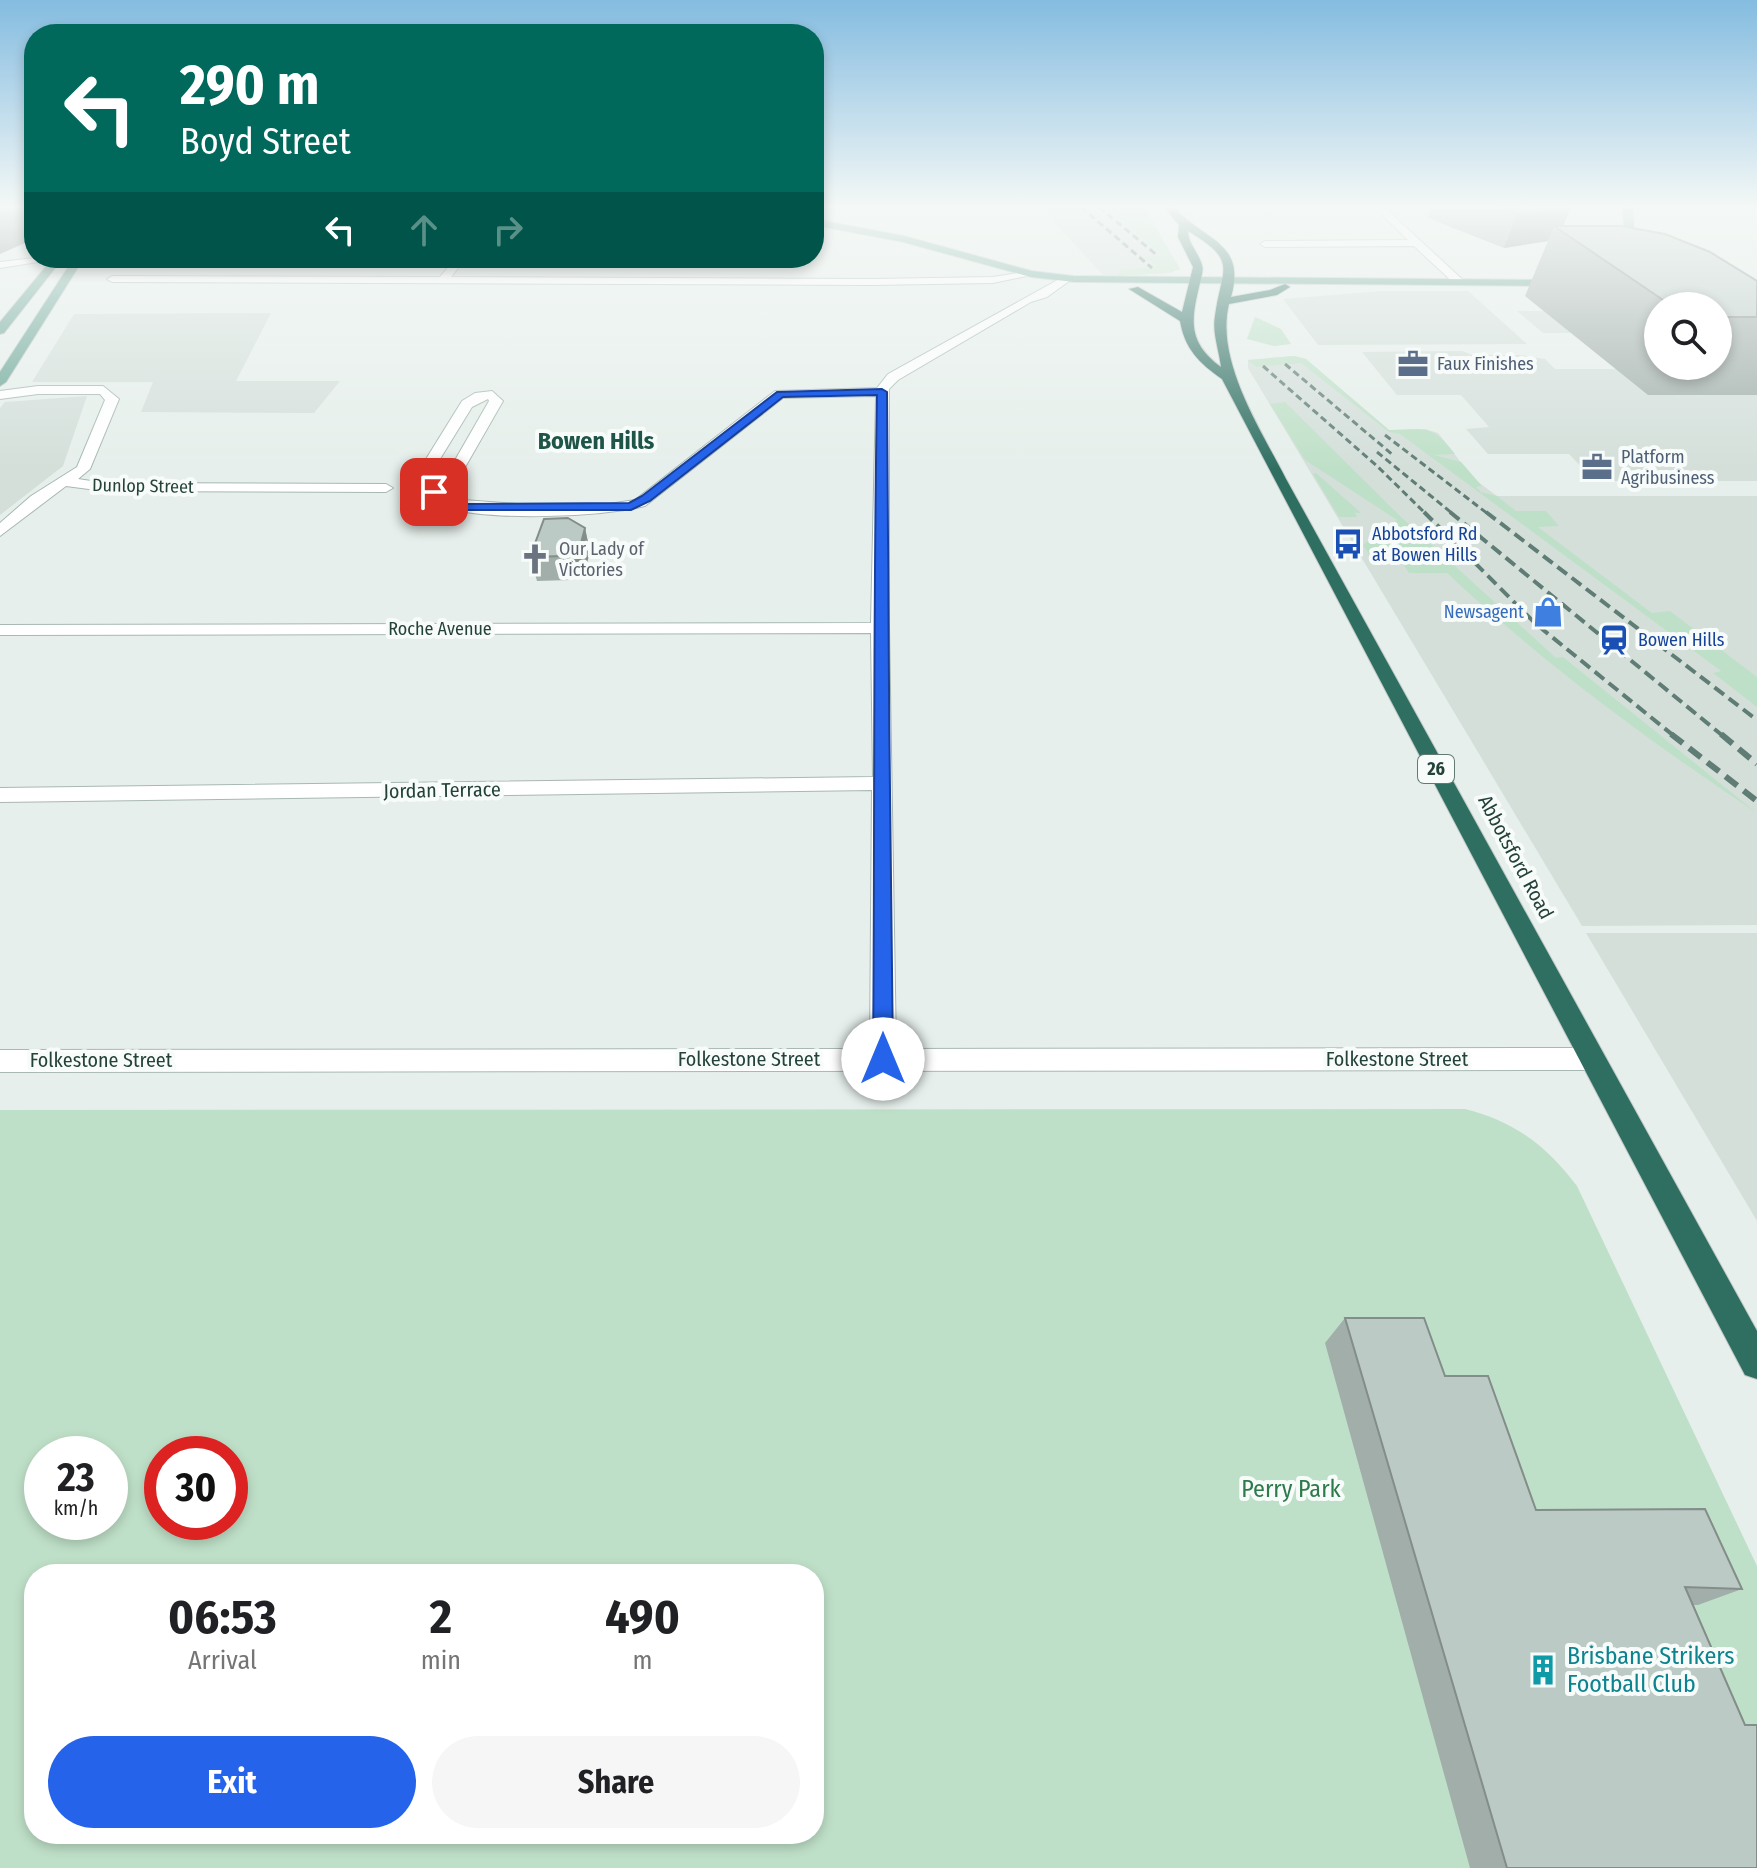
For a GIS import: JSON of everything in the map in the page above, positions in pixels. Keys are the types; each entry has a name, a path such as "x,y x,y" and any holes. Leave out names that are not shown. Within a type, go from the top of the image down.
{"highway":[{"path":"1145,294 1186,319 1193,294"},
{"name":"Abbotsford Road","path":"1225,294 1220,333 1229,359 1227,377"},
{"path":"1223,302 1266,294"},
{"name":"Abbotsford Road","path":"1186,319 1189,336 1201,358 1227,377 1279,479 1757,1363"}],"main road":[{"path":"0,330 29,294"},
{"path":"0,382 56,294"}],"street":[{"path":"883,1059 882,392 893,377 1027,300 1044,294"},
{"name":"Dunlop Street","path":"0,395 87,388 103,390 111,395 111,404 86,464 67,482"},
{"path":"440,498 494,404 495,396 485,395 470,401 429,463 425,479 440,498 450,503 468,507 631,507 646,499 780,394 882,392"},
{"path":"0,531 36,499 67,482"},
{"name":"Dunlop Street","path":"67,482 104,487 386,488"},
{"name":"Roche Avenue","path":"0,630 880,628"},
{"name":"Jordan Terrace","path":"0,795 767,787 883,783"},
{"name":"Folkestone Street","path":"0,1061 1593,1059"}],"shaded area":[{"path":"1343,294 1472,294 1527,344 1318,345 1283,299"},
{"path":"1517,311 1579,311 1607,333 1543,333"},
{"path":"271,313 236,381 340,381 314,413 141,412 153,382 32,382 74,314"},
{"path":"1462,351 1472,355 1519,355 1545,359 1555,369 1617,369 1644,374 1644,380 1676,380 1757,395 1757,481 1595,481 1569,454 1488,454 1466,429 1489,427 1461,395 1397,395 1362,352"},
{"path":"1294,356 1306,359 1389,430 1425,429 1438,433 1474,479 1497,496 1757,496 1757,925 1582,926 1248,368 1248,360"},
{"path":"87,396 63,466 0,515 0,408 5,402"},
{"path":"1586,933 1757,933 1757,1221"}],"green space":[{"path":"1255,317 1281,329 1291,344 1274,346 1247,339"},
{"path":"1294,356 1306,359 1389,430 1420,429 1440,437 1455,454 1434,455 1461,462 1482,486 1476,487 1481,492 1497,496 1516,511 1546,511 1559,526 1538,527 1652,613 1670,611 1757,677 1757,707 1713,673 1721,671 1400,434 1389,432 1301,363 1256,367 1248,360"},
{"path":"1285,402 1399,515 1556,658 1563,657 1757,813 1597,699 1520,638 1447,573 1409,573 1402,562 1374,562 1363,545 1397,520 1305,460 1270,404"},
{"path":"1316,473 1361,513 1355,513 1357,517 1339,517 1313,474"},
{"name":"Perry Park","path":"1465,1109 1499,1120 1541,1147 1577,1186 1757,1566 1757,1868 0,1868 0,1110"}],"building":[{"path":"1732,294 1757,294 1757,317 1732,317"},
{"path":"568,518 585,528 581,543 566,551 564,556 530,557 544,519"},
{"name":"Brisbane Strikers Football Club","path":"1345,1318 1424,1318 1445,1376 1488,1376 1536,1510 1705,1509 1742,1589 1685,1587 1745,1725 1757,1725 1757,1868 1507,1868"}],"railway":[{"path":"1285,364 1393,455"},
{"path":"1263,366 1377,466 1426,514"},
{"path":"1385,435 1488,514"},
{"path":"1377,452 1453,514"},
{"path":"1450,512 1723,736"},
{"path":"1486,512 1757,720"},
{"path":"1426,514 1536,624 1674,736"},
{"path":"1671,734 1757,801"},
{"path":"1721,734 1757,764"}],"place":[{"name":"Faux Finishes","path":"1413,364"},
{"name":"Platform Agribusiness","path":"1597,467"},
{"name":"Abbotsford Rd at Bowen Hills","path":"1348,544"},
{"name":"Our Lady of Victories","path":"535,559"},
{"name":"Newsagent","path":"1548,612"},
{"name":"Bowen Hills","path":"1614,640"},
{"name":"Brisbane Strikers Football Club","path":"1543,1670"}],"district":[{"name":"Bowen Hills","path":"596,441"}],"route":[{"path":"434,492 445,502 468,507 631,507 646,499 780,394 882,392 883,1059"}]}
